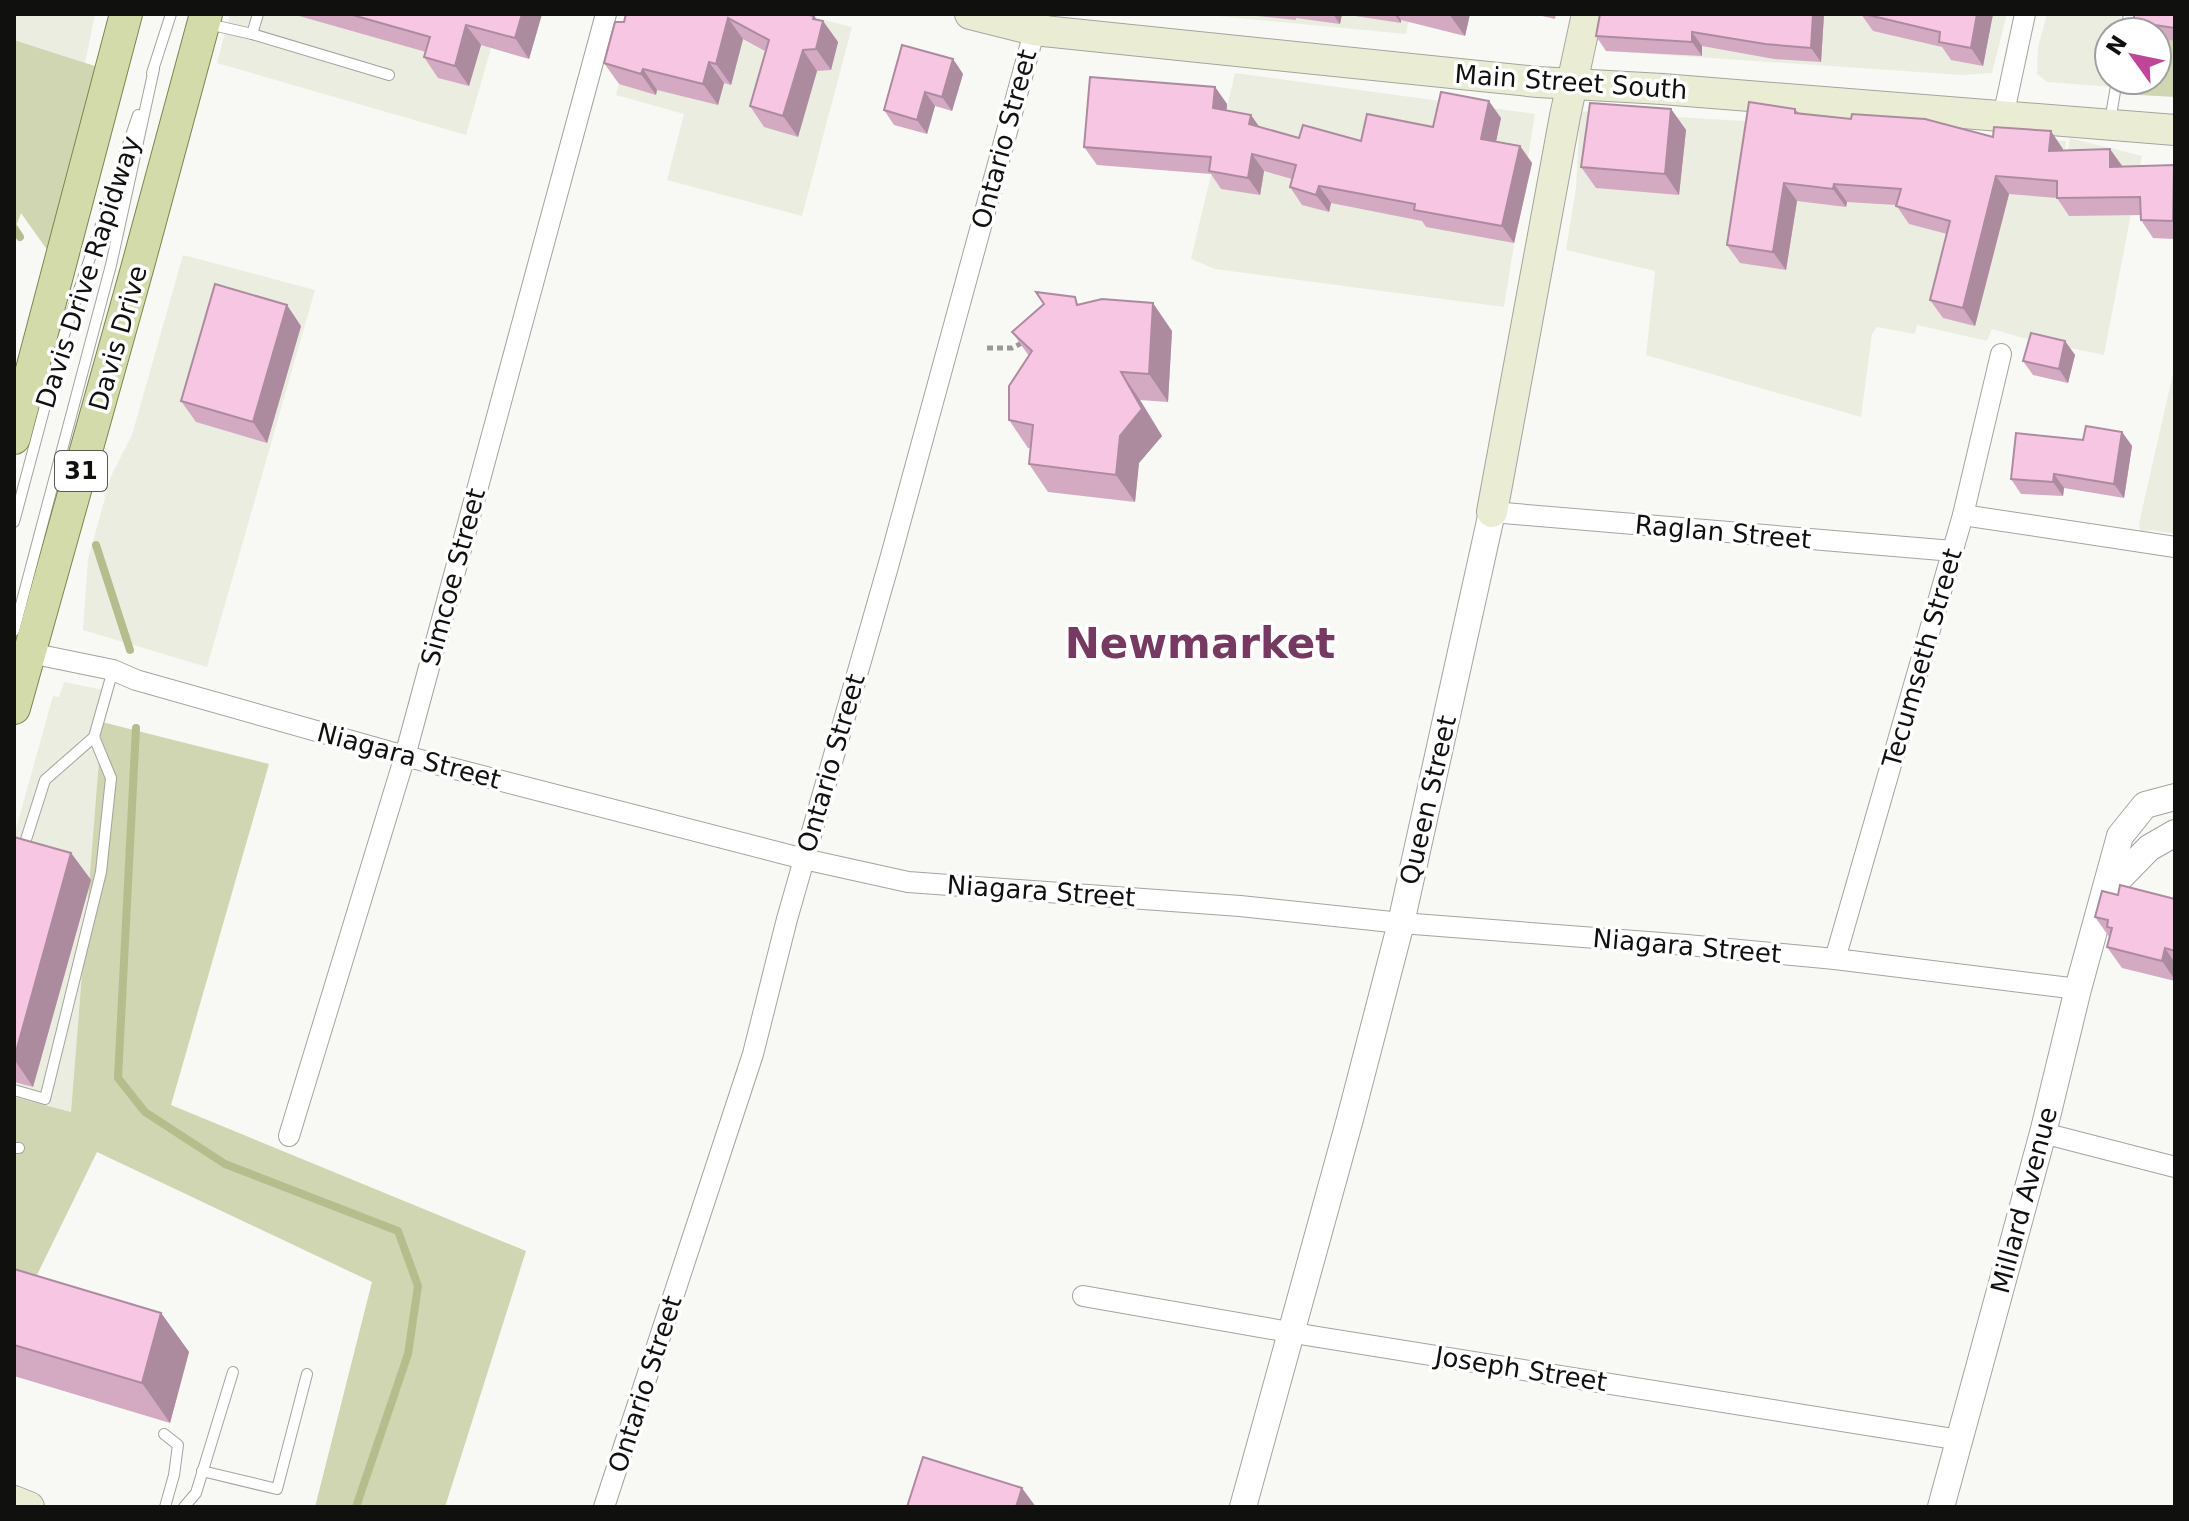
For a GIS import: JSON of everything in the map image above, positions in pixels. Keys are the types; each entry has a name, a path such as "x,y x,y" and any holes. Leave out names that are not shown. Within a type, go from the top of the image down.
{"main road":[{"path":"14,438 126,14"},
{"name":"Main Street South","path":"970,14 1368,66 1538,82 2175,130"},
{"name":"Queen Street","path":"1492,512 1587,14"},
{"name":"Davis Drive","path":"14,708 22,642 137,269 205,18"},
{"path":"14,1501 29,1507"}],"street":[{"name":"Simcoe Street","path":"289,1136 405,756 606,14"},
{"path":"2003,117 2025,14"},
{"name":"Ontario Street","path":"604,1507 753,1054 1036,22"},
{"name":"Tecumseth Street","path":"1835,959 1963,515 2001,354"},
{"name":"Raglan Street","path":"1492,512 1953,551"},
{"name":"Queen Street","path":"1243,1507 1401,923 1492,512"},
{"path":"1963,515 2175,547"},
{"name":"Niagara Street","path":"22,642 136,680 405,756 804,859 908,882 1240,906 1401,923 1687,945 1835,959 2078,989"},
{"name":"Millard Avenue","path":"1941,1507 2120,836 2145,805 2175,797"},
{"name":"Millard Avenue","path":"2105,893 2149,848 2175,833"},
{"path":"2043,1133 2175,1167"},
{"name":"Joseph Street","path":"1083,1296 1960,1440"}],"lane":[{"name":"Davis Drive Rapidway","path":"14,522 64,335 171,14"},
{"path":"252,34 258,14"},
{"path":"205,18 389,75"},
{"name":"Davis Drive Rapidway","path":"22,642 154,69"},
{"path":"2110,125 2115,96"},
{"path":"21,858 19,844 45,780 94,737 113,670"},
{"path":"14,1090 45,1099 101,872 111,778 94,737"},
{"path":"184,1507 196,1493 233,1372"},
{"path":"202,1471 277,1489 307,1374"},
{"path":"164,1434 178,1445 165,1507"}],"path":[{"path":"987,348 1012,348 1026,341"}],"shaded area":[{"path":"14,14 95,14 85,63 14,40"},
{"path":"230,14 501,14 466,135 217,63"},
{"path":"637,14 800,14 852,27 802,216 667,180 684,114 616,95"},
{"path":"1197,14 1410,14 1406,34"},
{"path":"1613,14 2007,14 1992,73 1962,75 1606,51"},
{"path":"2047,14 2121,14 2093,16 2093,85 2047,82 2037,74 2038,47"},
{"path":"1235,73 1535,114 1504,307 1215,269 1191,259"},
{"path":"1580,111 2066,141 2063,176 2070,138 2142,156 2104,355 1992,329 1987,341 1917,325 1915,334 1877,327 1872,334 1861,417 1646,355 1655,271 1566,250 1576,188"},
{"path":"183,255 315,290 207,667 83,630 88,559 111,476 132,435"},
{"path":"2175,365 2175,534 2152,530 2140,532 2139,523"},
{"path":"64,682 113,692 102,722 71,1112 14,1097 14,836 53,696 59,697"}],"green space":[{"path":"2175,14 2175,97 2157,96 2173,96 2173,16 2133,16"},
{"path":"14,40 101,68 48,251 21,213 14,232"},
{"path":"102,722 269,764 171,1105 526,1251 445,1507 315,1507 372,1282 97,1152 37,1275 14,1269 14,1097 71,1112"}],"building":[{"path":"349,14 522,14 515,38 466,25 455,66 424,57 430,37"},
{"path":"626,14 804,14 823,21 816,49 803,50 783,116 750,106 769,40 728,18 716,64 709,62 703,84 643,69 641,74 604,63 615,22 624,22"},
{"path":"1600,14 1813,14 1811,48 1692,32 1692,42 1596,36"},
{"path":"1864,14 1977,14 1971,48 1939,42 1940,32"},
{"path":"2175,14 2175,28 2173,16 2134,16"},
{"path":"902,45 953,59 942,97 925,92 917,120 884,110"},
{"path":"1090,77 1215,87 1213,108 1251,115 1249,124 1299,138 1303,125 1361,141 1367,114 1433,127 1441,92 1489,101 1481,139 1520,146 1502,226 1414,210 1415,204 1319,186 1316,195 1290,187 1296,165 1252,154 1248,178 1209,171 1211,157 1084,147"},
{"path":"1749,102 1795,109 1795,113 1851,119 1852,114 1925,119 1993,137 1994,127 2051,131 2049,151 2110,149 2110,167 2174,165 2173,221 2141,220 2140,197 2057,198 2057,181 1996,176 1963,308 1930,300 1950,221 1896,206 1901,189 1834,184 1833,189 1784,183 1773,252 1727,245"},
{"path":"1590,103 1671,109 1665,174 1581,167"},
{"path":"215,284 287,305 253,422 181,401"},
{"path":"1036,292 1075,297 1077,305 1102,299 1153,303 1149,374 1121,372 1142,409 1120,436 1116,475 1029,464 1033,425 1009,420 1009,386 1032,351 1012,332 1044,304"},
{"path":"2031,333 2065,341 2059,369 2023,361"},
{"path":"2086,426 2122,432 2114,484 2054,474 2053,482 2011,479 2016,433 2083,440"},
{"path":"14,837 71,853 14,1059"},
{"path":"2120,885 2175,899 2175,951 2165,948 2162,961 2107,947 2112,928 2107,927 2108,920 2095,917 2102,891 2118,895"},
{"path":"14,1269 161,1313 142,1383 14,1345"},
{"path":"923,1457 1022,1488 1016,1507 907,1507"}],"waterway":[{"path":"14,228 20,237"},
{"path":"96,545 130,650"},
{"path":"136,728 118,1078 145,1112 225,1164 398,1231 418,1286 408,1354 356,1507"}],"district":[{"name":"Newmarket","path":"1200,643"}]}
